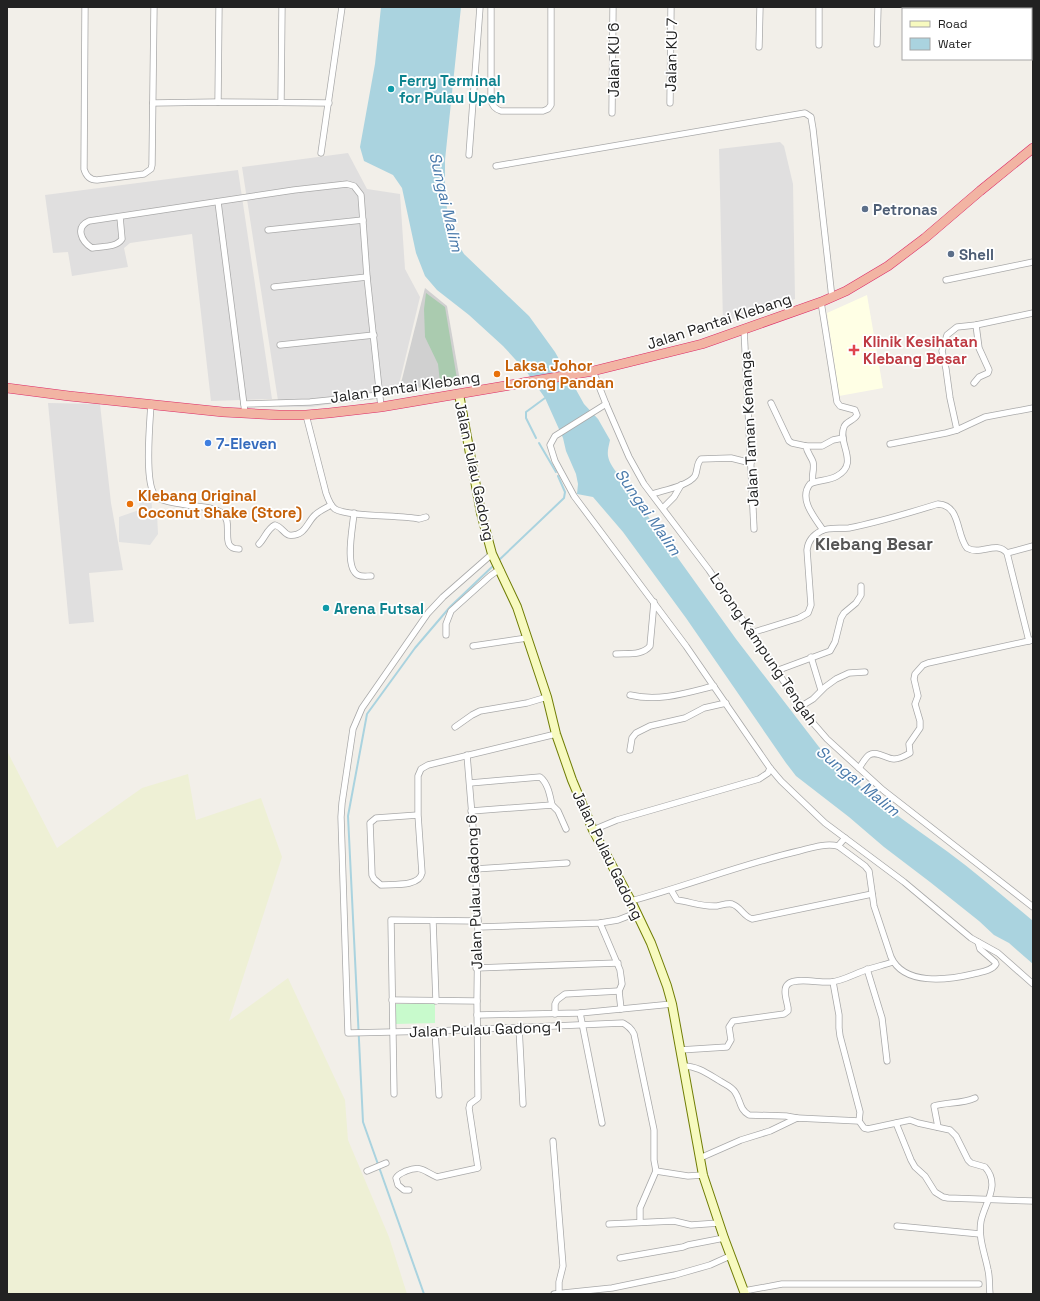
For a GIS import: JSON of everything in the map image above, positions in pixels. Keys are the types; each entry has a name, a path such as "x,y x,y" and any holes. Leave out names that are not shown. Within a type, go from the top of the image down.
{"highway":[{"name":"Jalan Pantai Klebang","path":"7,388 151,404 244,409 279,415 306,415 381,407 593,371 702,344 832,298 860,284 888,266 925,238 1033,148"}],"main road":[{"name":"Jalan Pulau Gadong","path":"459,394 480,506 493,556 500,568 517,607 547,698 556,734 572,780 593,830 631,901 661,968 672,1004 703,1175 744,1293"}],"street":[{"path":"85,7 84,169 90,178 97,180 144,174 151,169 154,7"},
{"path":"218,102 219,7"},
{"path":"281,102 282,7"},
{"path":"321,153 342,7"},
{"path":"469,154 480,7"},
{"path":"491,7 491,100 492,105 497,110 501,111 543,111 548,109 551,105 551,7"},
{"name":"Jalan KU 6","path":"612,113 613,7"},
{"name":"Jalan KU 7","path":"670,103 671,7"},
{"path":"759,47 760,7"},
{"path":"819,7 819,45"},
{"path":"877,44 878,7"},
{"path":"153,103 329,103"},
{"path":"496,166 805,112 811,117 813,130 832,298"},
{"path":"120,217 122,239 119,242 113,245 92,248 82,239 80,231 86,222 294,190 351,184 356,187 361,194 367,277 381,407"},
{"path":"218,202 244,409 380,395"},
{"path":"268,230 363,220"},
{"path":"946,280 1033,262"},
{"path":"274,287 367,277"},
{"path":"821,302 837,402 842,407 855,410 857,415 844,427 843,438 847,457 846,468 836,476 813,482 807,487 807,501 811,512 823,530"},
{"path":"957,430 942,351 947,335 957,327 976,325 1033,313"},
{"path":"974,383 979,377 988,373 989,370 979,348 976,325"},
{"name":"Jalan Taman Kenanga","path":"744,329 754,529"},
{"path":"280,346 374,335"},
{"name":"Lorong Kampung Tengah","path":"593,371 635,469 709,570 800,707 827,739 883,790 1033,907"},
{"path":"770,403 789,441 792,443 806,446 822,446 833,440 843,438"},
{"path":"151,404 149,474 151,489 155,495 160,498 222,512 228,522 228,544 235,549 240,549"},
{"path":"606,404 555,436 551,441 551,449 555,461 574,496 654,601 770,768 781,781 825,823 904,882 971,938 998,953 1033,984"},
{"path":"890,444 946,433 957,430 985,417 1033,408"},
{"path":"306,415 326,493 331,505 337,510 354,513 419,519 426,517"},
{"path":"806,446 807,452 813,462 813,482"},
{"path":"652,494 690,481 694,477 698,462 701,459 731,458 750,463"},
{"path":"663,508 679,491 681,485"},
{"path":"751,634 799,618 808,612 811,605 806,557 808,544 814,536 823,530 847,528 878,521 938,504 948,507 955,516 962,541 967,548 976,551 997,547 1001,548 1007,553 1031,640 923,665 915,674 914,679 918,696 916,704 920,728 909,744 910,753 894,759 874,753 870,754 859,768"},
{"path":"259,544 264,540 270,527 275,524 287,534 290,535 300,533 305,529 315,515 331,505"},
{"path":"354,513 350,551 351,566 358,575 371,576"},
{"path":"1007,553 1033,546"},
{"name":"Jalan Pulau Gadong 1","path":"493,556 443,597 428,613 362,708 353,729 341,817 349,1032 435,1031 477,1028 623,1023 632,1029 634,1034 654,1130 654,1160 656,1171"},
{"path":"446,636 446,624 451,611 500,568"},
{"path":"776,671 830,651 833,647 841,618 844,613 856,603 861,594 861,586"},
{"path":"616,654 642,652 647,650 650,646 654,601"},
{"path":"473,646 527,638"},
{"path":"811,657 821,690"},
{"path":"800,707 813,699 821,690 836,679 849,673 865,672"},
{"path":"630,695 647,698 670,697 714,686"},
{"path":"455,727 480,711 547,698"},
{"path":"630,750 632,738 636,733 650,726 685,718 704,708 726,703"},
{"path":"418,815 376,818 372,820 369,827 372,875 377,883 381,885 414,883 419,880 422,873 418,815 418,776 421,769 428,765 556,734"},
{"name":"Jalan Pulau Gadong 6","path":"409,1190 404,1190 399,1186 396,1178 399,1174 414,1168 425,1170 437,1177 478,1168 469,1108 470,1104 478,1098 476,968 478,924 472,811 467,755"},
{"path":"593,830 630,816 759,779 768,773 770,768"},
{"path":"470,783 540,777 546,785 552,805 558,812 566,830"},
{"path":"472,811 552,805"},
{"path":"838,846 845,838"},
{"path":"631,901 671,890 773,857 827,844 838,846 865,866 869,871 874,906 893,962 907,973 925,979 942,979 992,969 996,964 995,962 980,949 978,942"},
{"path":"475,869 567,863"},
{"path":"671,890 677,900 703,906 733,904 747,917 752,919 872,894"},
{"path":"394,1094 391,920 478,924 600,922 618,920 636,913"},
{"path":"434,921 436,1002"},
{"path":"600,922 618,963 622,977 622,984 619,991 621,1008"},
{"path":"680,1050 727,1047 731,1040 729,1027 733,1021 784,1014 788,1011 785,990 787,985 793,981 833,982 867,969 893,962"},
{"path":"476,968 618,963"},
{"path":"867,969 882,1018 887,1061"},
{"path":"833,982 839,1015 840,1036 860,1112 859,1121 864,1128 868,1130 910,1120 950,1130 953,1132 968,1160 985,1167 989,1171 992,1178 990,1198 981,1221 980,1234 988,1270 990,1294"},
{"name":"Jalan Pulau Gadong 1","path":"555,1014 555,1004 557,1000 565,994 619,991"},
{"path":"392,1000 436,1002 477,1001"},
{"path":"477,1015 580,1013 672,1004"},
{"path":"580,1013 602,1123"},
{"path":"519,1027 523,1104"},
{"path":"435,1031 439,1095"},
{"path":"683,1066 696,1068 727,1084 736,1094 744,1112 749,1115 859,1121"},
{"path":"938,1127 934,1106 974,1098"},
{"path":"700,1158 741,1140 770,1131 797,1118"},
{"path":"896,1123 911,1160 925,1176 935,1192 943,1197 1033,1201"},
{"path":"553,1141 563,1266 556,1294 612,1291 710,1266 730,1256"},
{"path":"368,1171 386,1163"},
{"path":"640,1222 640,1208 656,1171 688,1176 703,1175"},
{"path":"608,1224 674,1221 691,1225 719,1223"},
{"path":"897,1226 980,1234"},
{"path":"620,1258 683,1248 688,1245 724,1238"},
{"path":"744,1293 782,1284 979,1284"}],"shaded area":[{"path":"780,142 784,146 793,184 795,299 723,322 719,149"},
{"path":"348,153 367,189 400,194 405,269 420,297 397,393 312,407 279,407 242,167"},
{"path":"238,170 272,399 211,401 192,234 130,243 124,248 128,267 72,276 68,252 53,253 45,195"},
{"path":"425,288 447,306 460,381 399,391"},
{"path":"426,293 445,307 457,379 440,382 438,364 425,337 424,309"},
{"name":"Klinik Kesihatan Klebang Besar","path":"867,295 883,388 839,396 827,313"},
{"path":"48,403 100,404 111,503 123,570 89,573 94,622 69,624"},
{"path":"144,490 151,494 152,509 157,513 158,534 150,545 119,542 119,517 139,510 140,500"},
{"path":"7,751 57,848 142,788 188,774 196,820 261,798 282,857 229,1021 288,978 345,1100 348,1140 389,1237 407,1294 7,1294"}],"green space":[{"path":"435,1003 435,1023 396,1024 395,1004"}],"water":[{"path":"381,7 461,7 445,160 445,196 451,233 464,254 529,316 555,352 584,404 598,419 610,440 608,455 614,469 736,639 819,747 864,790 981,877 1033,921 1033,964 1009,943 994,935 979,921 796,776 686,618 623,532 593,497 577,494 578,484 576,474 566,451 563,438 545,398 526,371 503,346 469,315 437,290 425,276 416,253 402,188 393,175 364,161 360,147 375,64"}],"waterway":[{"path":"536,438 526,418 526,412 545,398"},
{"path":"539,443 556,472"},
{"path":"498,561 564,498 565,492 558,476"},
{"path":"424,1294 363,1122 348,816 367,714 415,648 450,607 494,565"}],"place":[{"name":"Ferry Terminal for Pulau Upeh","path":"391,89"},
{"name":"Petronas","path":"865,209"},
{"name":"Shell","path":"951,254"},
{"name":"Klinik Kesihatan Klebang Besar","path":"854,350"},
{"name":"Laksa Johor Lorong Pandan","path":"497,374"},
{"name":"7-Eleven","path":"208,443"},
{"name":"Klebang Original Coconut Shake (Store)","path":"130,504"},
{"name":"Arena Futsal","path":"326,608"}],"district":[{"name":"Klebang Besar","path":"874,544"}],"water label":[{"name":"Sungai Malim","path":"446,202"},
{"name":"Sungai Malim","path":"648,512"},
{"name":"Sungai Malim","path":"858,781"}]}
